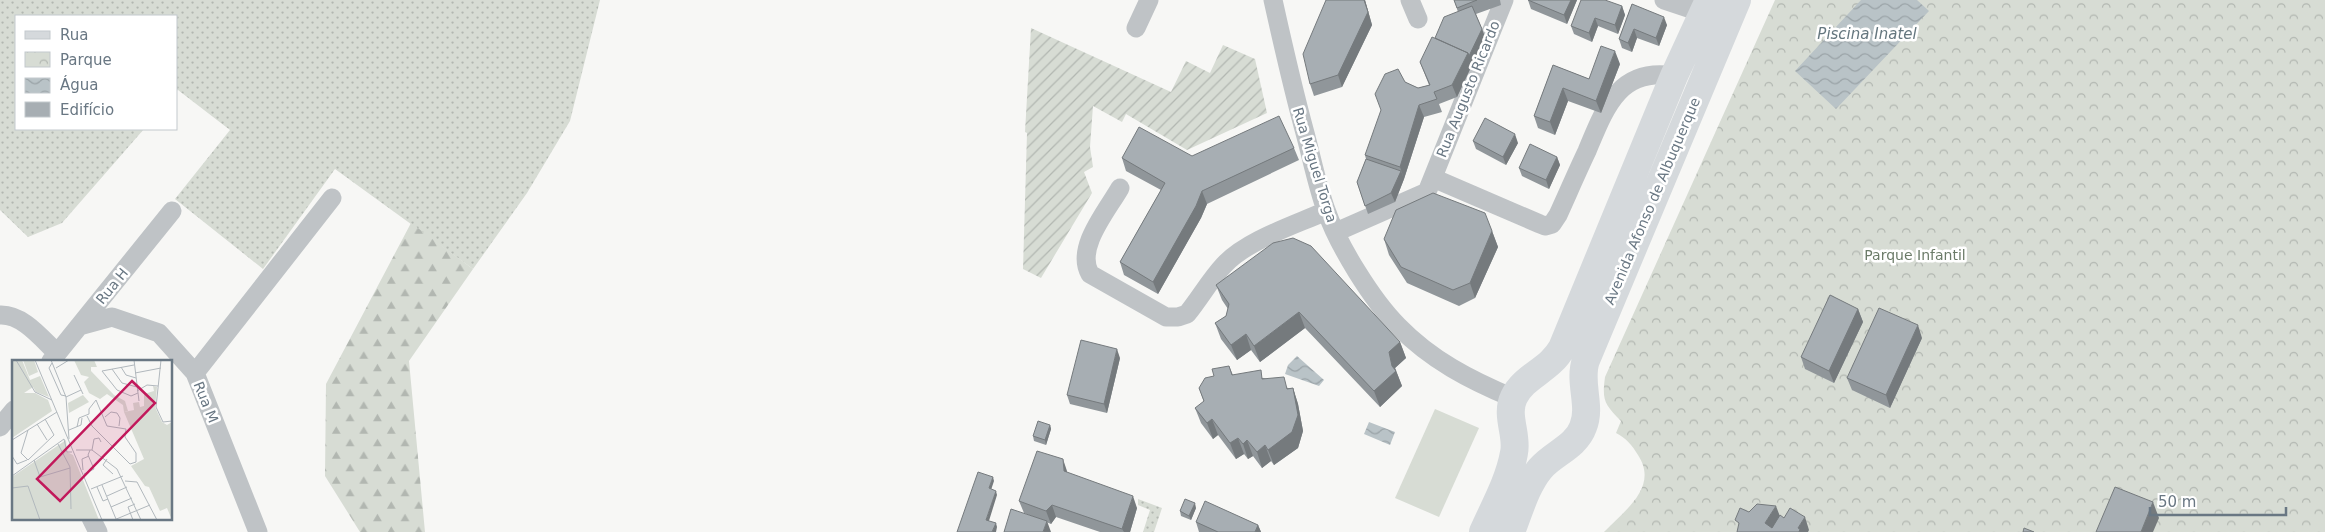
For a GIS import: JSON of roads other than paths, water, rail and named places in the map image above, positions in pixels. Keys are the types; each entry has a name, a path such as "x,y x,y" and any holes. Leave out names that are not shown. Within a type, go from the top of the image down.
{"main road":[{"name":"Avenida Afonso de Albuquerque","path":"1511,532 1537,474 1544,465 1569,445 1583,428 1586,404 1582,379 1586,360 1737,0"},
{"name":"Avenida Afonso de Albuquerque","path":"1518,400 1550,365 1562,348 1674,76 1706,7"},
{"path":"1483,532 1511,466 1515,451 1518,400 1543,374 1565,378 1581,393 1586,404"},
{"path":"1518,400 1522,440 1537,449 1548,451 1569,445"}],"street":[{"path":"1136,28 1149,0"},
{"name":"Rua Miguel Torga","path":"1273,0 1288,70 1326,211 1345,251 1396,325 1414,341 1461,375 1518,400"},
{"path":"1410,0 1418,19"},
{"name":"Rua Augusto Ricardo","path":"1336,232 1427,192 1504,0"},
{"path":"1664,0 1706,7"},
{"path":"1433,178 1546,226 1552,224 1558,215 1604,112 1624,86 1652,74 1674,76"},
{"path":"1120,188 1085,248 1086,267 1090,274 1166,317 1178,317 1187,314 1224,264 1237,254 1250,246 1326,211"},
{"path":"195,373 332,198"},
{"name":"Rua H","path":"54,357 172,211"},
{"path":"0,315 15,318 25,323 54,357"},
{"name":"Rua M","path":"79,326 112,317 158,333 195,373 258,532"},
{"path":"0,427 12,412"},
{"path":"92,520 98,532"}],"water":[{"name":"Piscina Inatel","path":"1861,0 1917,0 1929,11 1836,109 1795,71"},
{"path":"1297,356 1324,380 1319,386 1285,374 1288,365"},
{"path":"1369,422 1395,432 1390,445 1364,434"}],"park label":[{"name":"Parque Infantil","path":"1915,255"}]}
